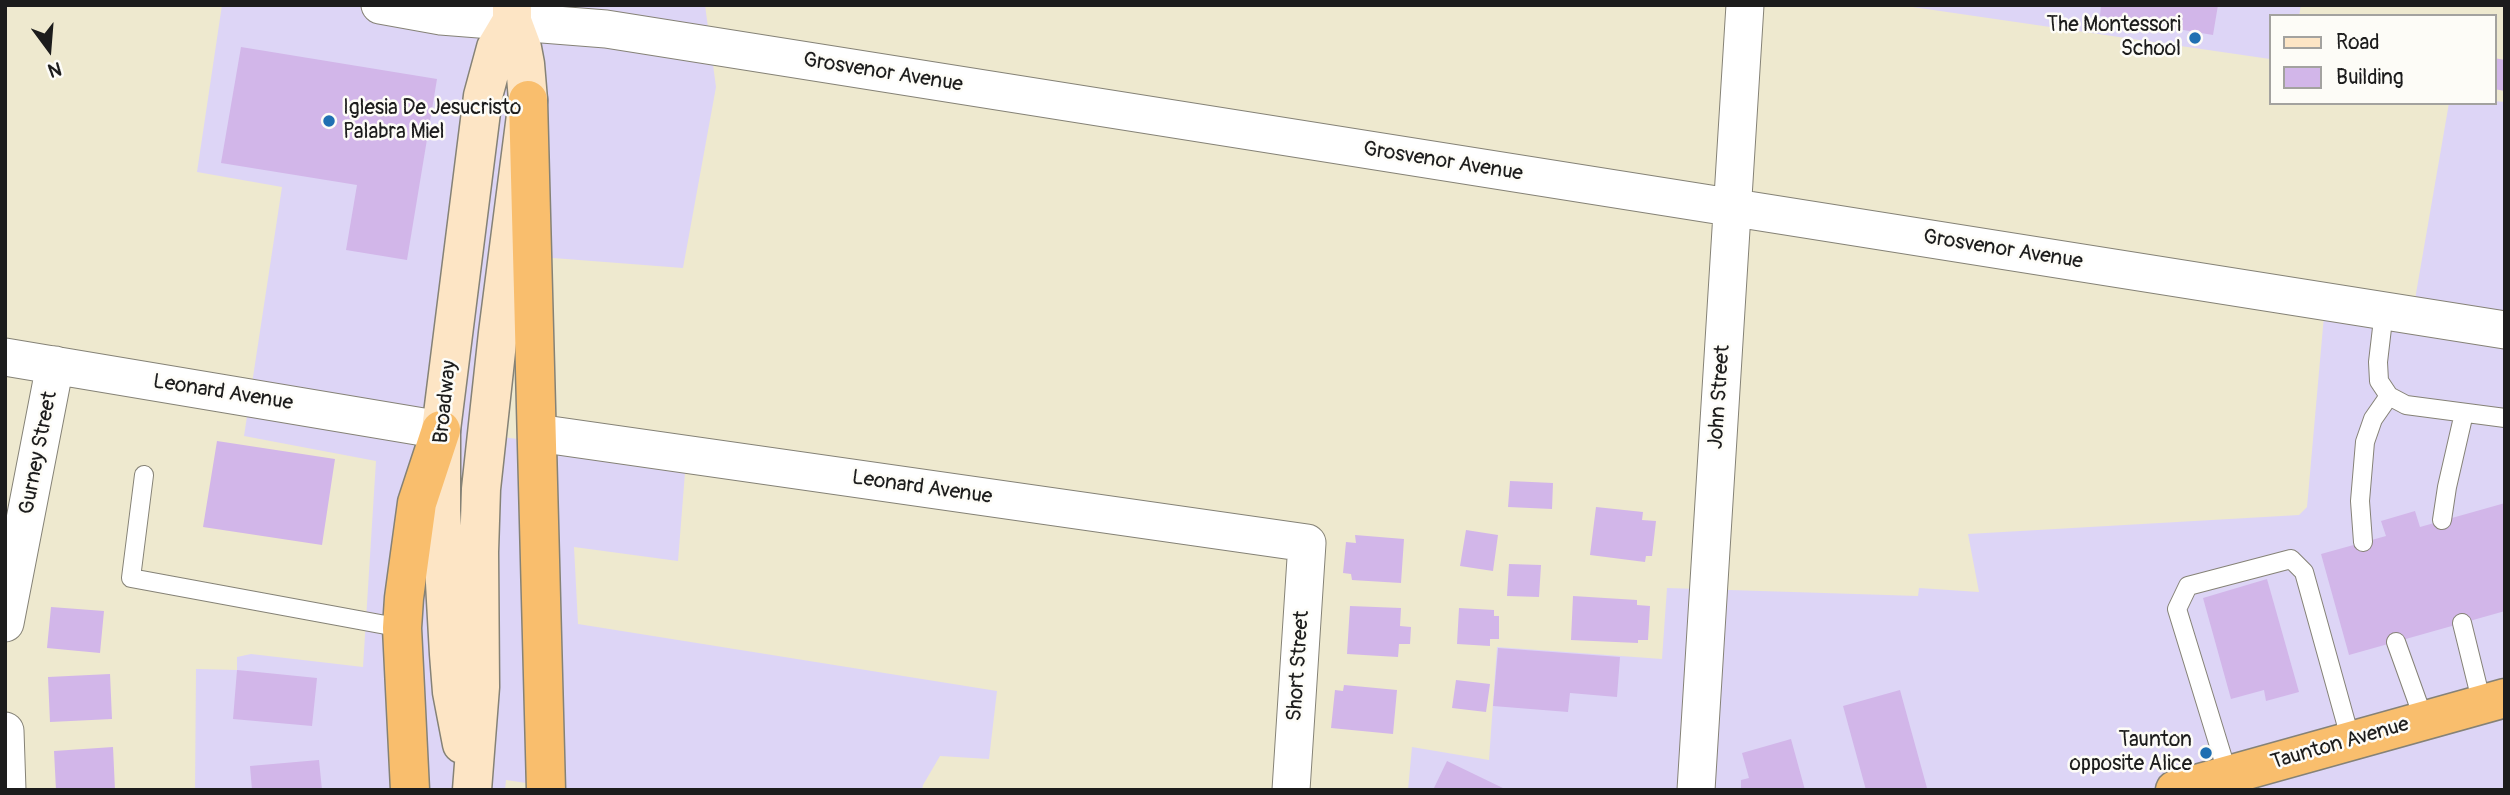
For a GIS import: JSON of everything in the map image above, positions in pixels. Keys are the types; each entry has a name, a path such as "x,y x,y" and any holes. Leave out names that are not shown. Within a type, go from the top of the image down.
{"highway":[{"path":"528,100 546,790"},
{"path":"410,790 402,628 407,565 417,503 441,430"},
{"name":"Taunton Avenue","path":"2183,789 2249,778 2351,741 2493,701"}],"main road":[{"name":"Broadway","path":"471,790 480,687 481,489 528,100 528,81 522,48 512,13"},
{"name":"Broadway","path":"471,790 457,718 449,654 441,510 441,430 483,96 496,48 512,13"}],"street":[{"name":"Grosvenor Avenue","path":"380,5 442,16 512,13 2505,330"},
{"name":"John Street","path":"1696,790 1745,5"},
{"name":"Leonard Avenue","path":"5,357 441,430"},
{"name":"Gurney Street","path":"5,624 55,365"},
{"name":"Leonard Avenue","path":"537,433 1307,543"},
{"name":"Short Street","path":"1291,790 1307,543"},
{"path":"5,731 8,790"}],"lane":[{"path":"2384,311 2378,362 2379,381 2389,397 2406,405 2505,418"},
{"path":"2363,542 2360,501 2365,442 2373,419 2389,397"},
{"path":"2442,520 2464,413"},
{"path":"144,475 131,578 402,628"},
{"path":"2249,778 2177,609 2188,586 2291,559 2304,572 2351,741"},
{"path":"2462,623 2493,701"},
{"path":"2396,642 2424,720"}],"shaded area":[{"path":"222,5 705,5 716,87 683,268 488,253 470,433 686,460 678,561 574,547 578,624 997,691 989,759 940,756 922,790 573,790 506,780 505,790 195,790 196,669 237,670 237,657 251,654 363,667 376,461 244,436 282,187 197,172"},
{"name":"The Montessori School","path":"1899,5 2301,5 2299,14 2268,14 2268,59"},
{"path":"2496,101 2505,102 2505,790 1408,790 1412,747 1489,760 1497,647 1662,659 1667,588 1918,596 1919,588 1979,592 1968,534 2299,515 2307,507 2326,293 2414,305 2449,105 2496,105"}],"building":[{"path":"2101,5 2218,5 2213,35 2100,16"},
{"name":"Iglesia De Jesucristo Palabra Miel","path":"241,47 437,79 407,260 346,250 357,185 221,163"},
{"path":"2496,58 2505,60 2505,91 2496,89"},
{"path":"217,441 335,459 322,545 203,527"},
{"path":"1510,481 1553,483 1552,509 1508,507"},
{"path":"2505,503 2505,611 2349,655 2321,554 2386,536 2381,521 2415,511 2420,527"},
{"path":"1596,507 1643,512 1642,520 1656,521 1652,556 1646,556 1645,562 1590,555"},
{"path":"1466,530 1498,535 1493,571 1460,566"},
{"path":"1355,535 1404,539 1401,583 1352,580 1351,574 1343,573 1346,542 1356,543"},
{"path":"1509,564 1541,565 1539,597 1507,596"},
{"path":"2267,579 2299,692 2266,701 2264,690 2231,699 2203,598"},
{"path":"1573,596 1637,600 1637,605 1650,606 1648,640 1638,640 1638,643 1571,640"},
{"path":"1350,606 1401,608 1400,626 1411,627 1410,644 1399,644 1398,657 1347,654"},
{"path":"51,607 104,611 100,653 47,648"},
{"path":"1459,608 1494,610 1494,616 1499,616 1499,639 1490,639 1490,646 1457,644"},
{"path":"1498,648 1620,657 1617,697 1570,693 1568,712 1493,706"},
{"path":"237,670 317,678 312,726 233,719"},
{"path":"110,674 112,719 50,722 48,677"},
{"path":"1456,680 1490,684 1486,712 1452,708"},
{"path":"1344,685 1397,690 1393,734 1331,728 1335,690 1343,691"},
{"path":"1900,690 1927,788 1866,790 1843,706"},
{"path":"1791,739 1805,790 1741,790 1741,780 1749,778 1742,753"},
{"path":"113,747 115,790 56,790 54,751"},
{"path":"319,760 322,790 252,790 250,766"},
{"path":"1447,761 1507,790 1433,790"}],"place":[{"name":"The Montessori School","path":"2195,38"},
{"name":"Iglesia De Jesucristo Palabra Miel","path":"329,121"},
{"name":"Taunton opposite Alice","path":"2206,753"}]}
